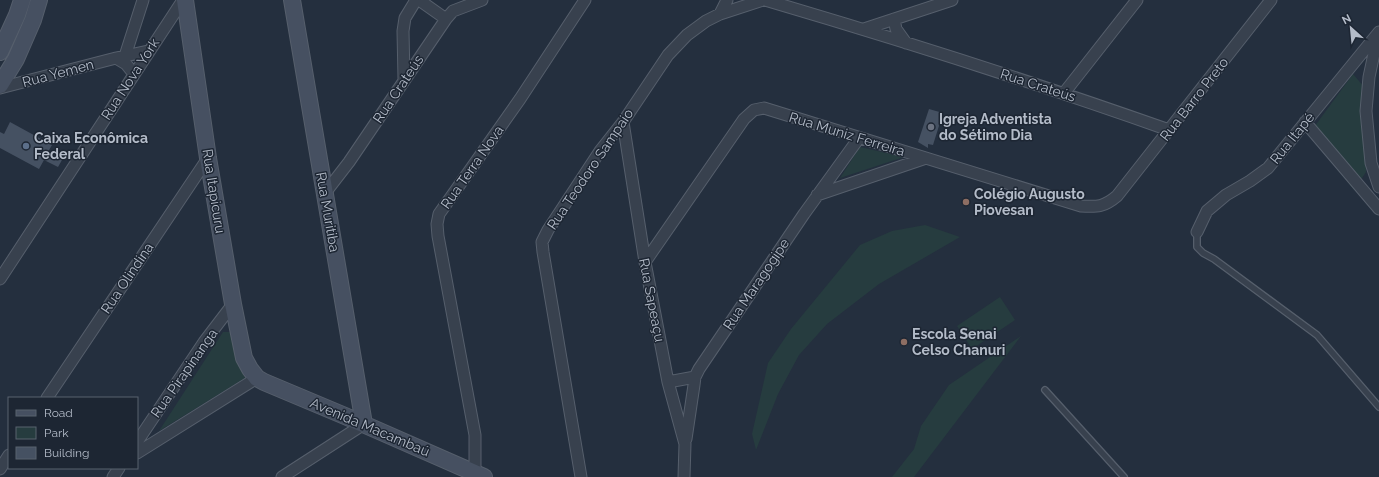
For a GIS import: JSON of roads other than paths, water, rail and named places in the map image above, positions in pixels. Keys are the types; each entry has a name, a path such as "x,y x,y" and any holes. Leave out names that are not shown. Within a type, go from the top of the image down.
{"street":[{"path":"1,46 22,0"},
{"path":"0,86 16,59 39,0"},
{"path":"134,74 120,57 143,0"},
{"name":"Rua Nova York","path":"0,279 148,51 184,0"},
{"name":"Rua Itapicuru","path":"184,0 208,158 233,304 244,358 257,378"},
{"name":"Rua Muritiba","path":"292,0 326,193 364,424"},
{"path":"404,79 403,31 405,18 418,0 446,19"},
{"name":"Rua Crateús","path":"326,193 349,162 446,19 453,11 482,0"},
{"name":"Rua Terra Nova","path":"476,476 475,435 439,243 437,224 439,214 520,100 585,0"},
{"path":"720,14 727,0"},
{"name":"Rua Crateús","path":"764,0 864,29 1064,93 1170,130"},
{"name":"Rua Teodoro Sampaio","path":"581,477 542,242 548,230 600,151 623,122 668,55 687,35 706,21 720,14 764,0"},
{"path":"864,29 952,0"},
{"path":"1064,93 1138,0"},
{"name":"Rua Barro Preto","path":"1117,196 1271,0"},
{"path":"894,19 896,29 906,43"},
{"path":"1379,32 1369,77 1366,111 1371,163 1379,187"},
{"name":"Rua Itapé","path":"1197,232 1207,211 1226,195 1250,181 1268,168 1379,32"},
{"name":"Rua Yemen","path":"0,86 148,51"},
{"name":"Rua Muniz Ferreira","path":"644,262 744,119 754,110 764,108 1082,206 1097,207 1107,204 1117,196"},
{"name":"Rua Sapeaçu","path":"623,122 644,262 668,382 685,444 684,477"},
{"path":"1305,122 1379,209"},
{"name":"Rua Maragogipe","path":"685,444 695,376 817,195 859,138"},
{"name":"Rua Olindina","path":"48,397 208,158"},
{"path":"817,195 926,158"},
{"name":"Rua Pirapinanga","path":"138,441 204,342 233,304"},
{"path":"668,382 695,376"},
{"path":"138,452 257,378"},
{"name":"Avenida Macambaú","path":"257,378 364,424 476,476"},
{"path":"282,477 364,424"},
{"path":"0,469 8,457"}],"lane":[{"path":"1197,232 1197,247 1203,253 1214,259 1318,335 1379,407"},
{"path":"1045,390 1124,477"}],"place":[{"name":"Igreja Adventista do Sétimo Dia","path":"931,127"},
{"name":"Caixa Econômica Federal","path":"26,146"},
{"name":"Colégio Augusto Piovesan","path":"966,202"},
{"name":"Escola Senai Celso Chanuri","path":"904,342"}]}
